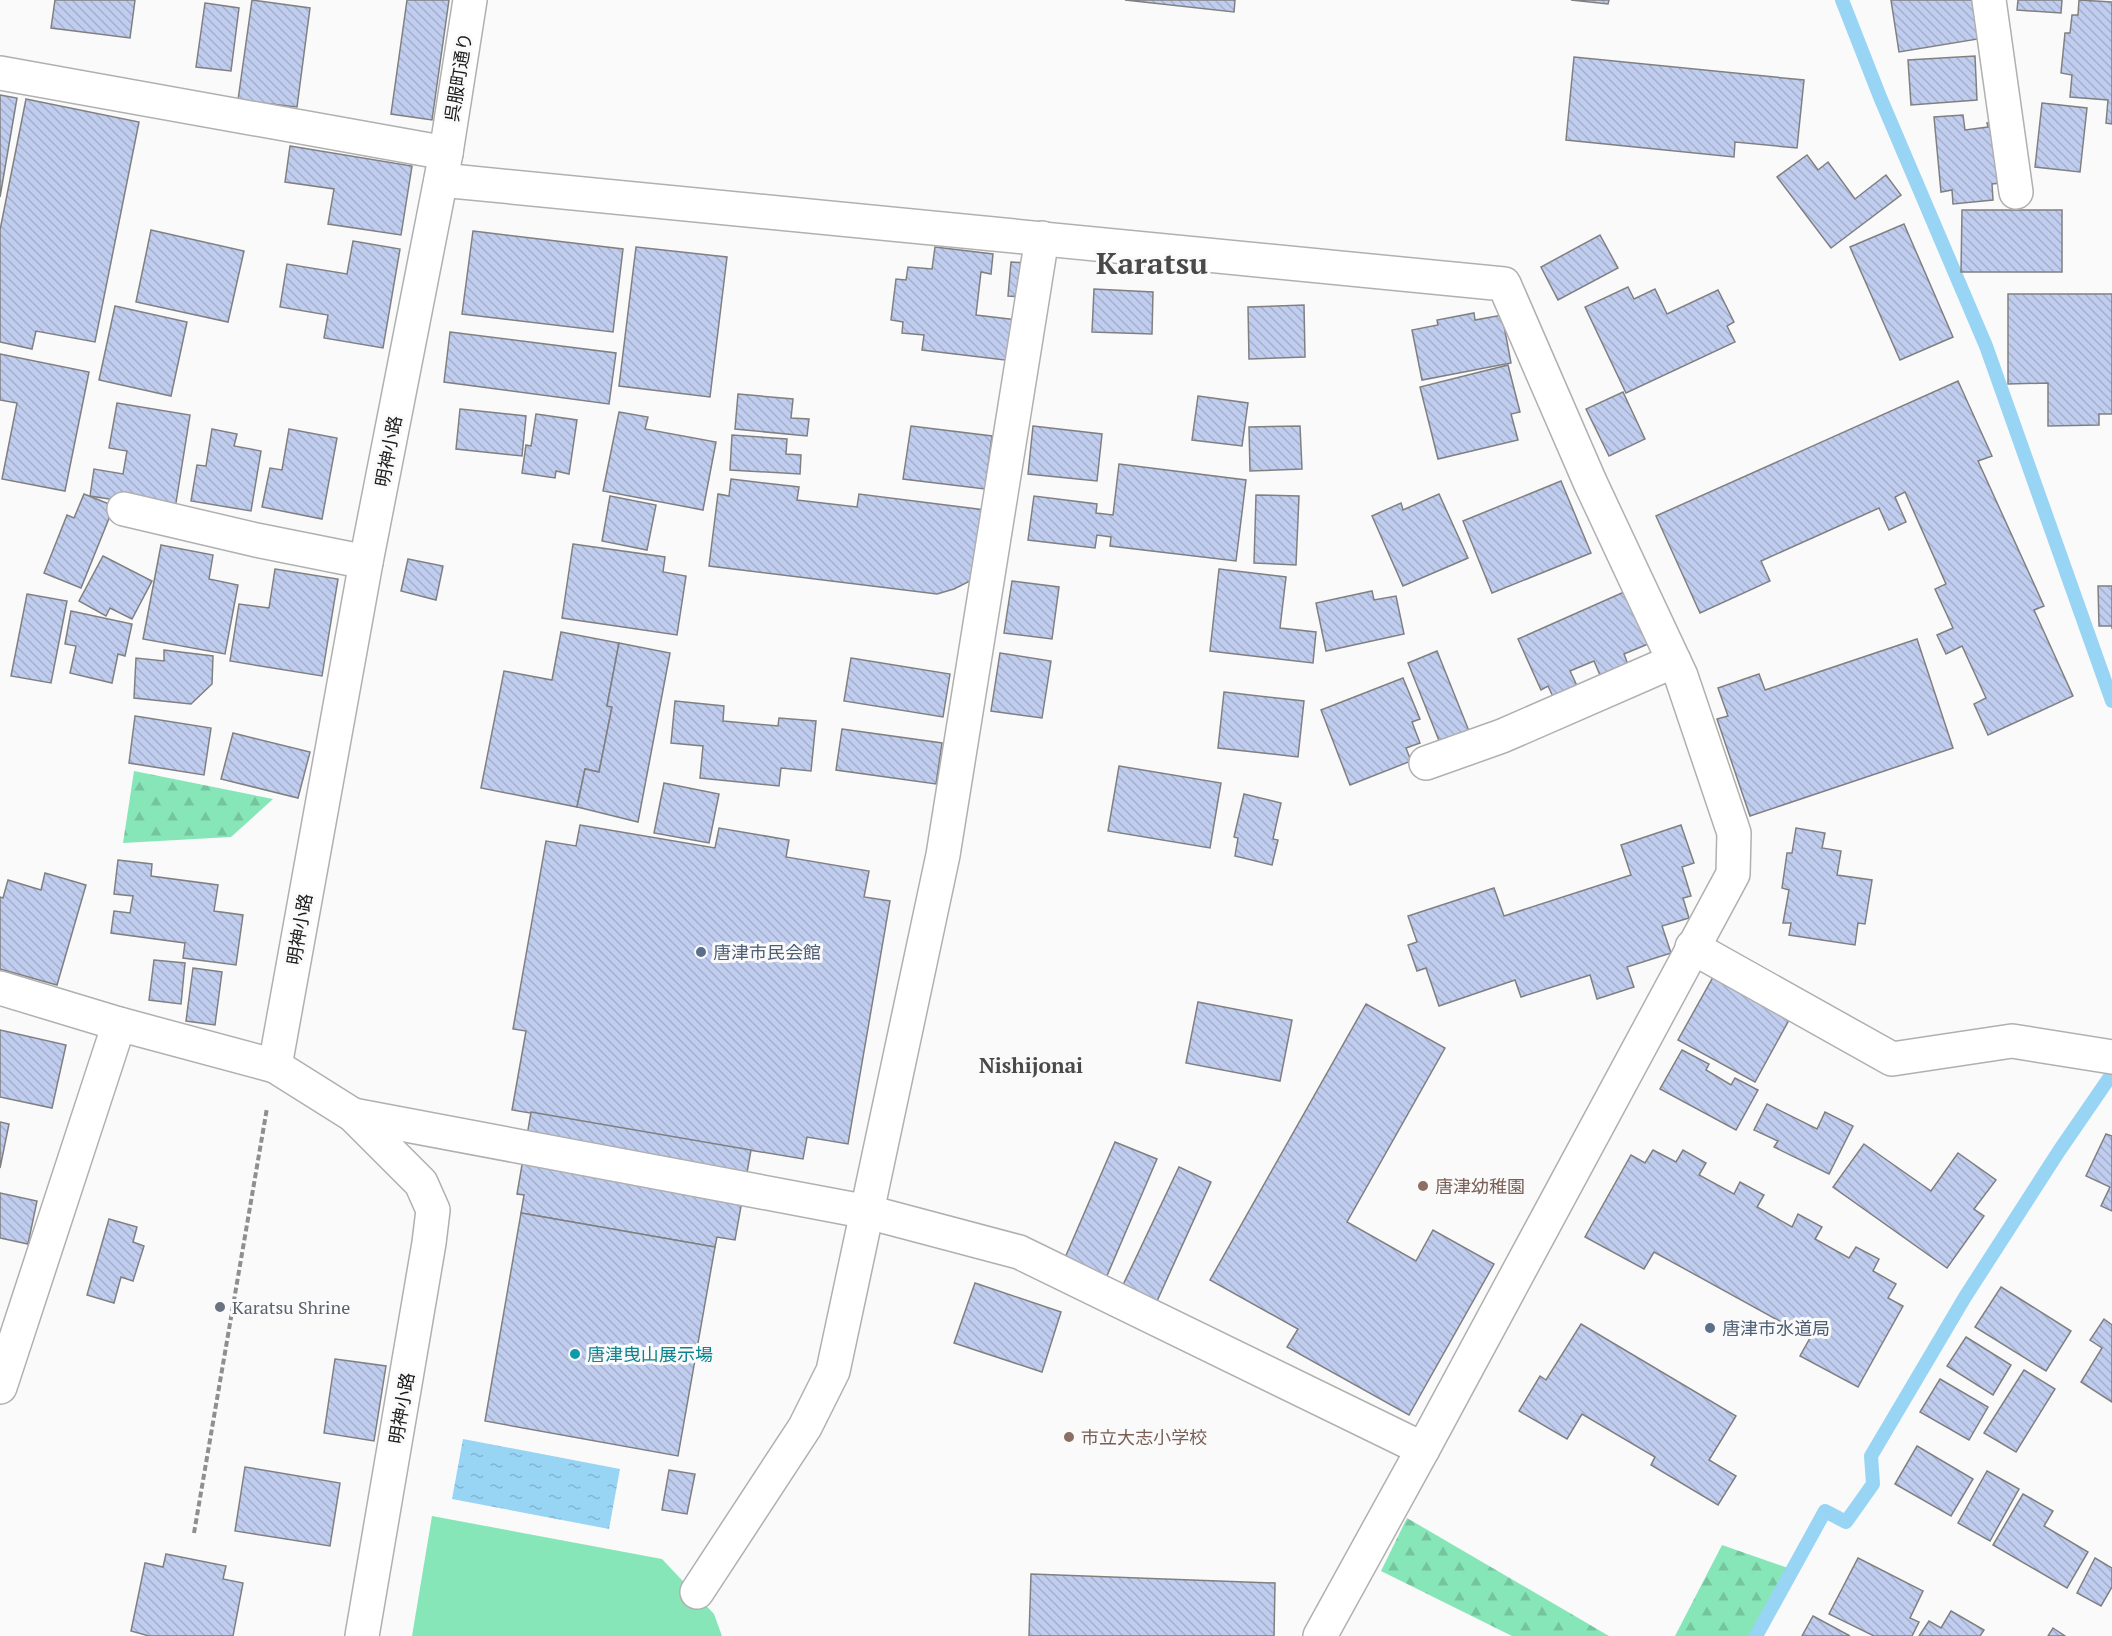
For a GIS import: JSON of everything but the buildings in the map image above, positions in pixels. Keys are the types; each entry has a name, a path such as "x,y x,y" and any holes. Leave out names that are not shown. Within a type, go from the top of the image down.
{"street":[{"name":"呉服町通り","path":"444,167 470,0"},
{"path":"1989,0 2016,192"},
{"path":"0,73 444,167 1042,238 1504,284 1590,482 1685,687 1734,833 1733,874 1320,1636"},
{"name":"明神小路","path":"362,1636 433,1210 421,1183 353,1114 274,1066 366,562 444,167"},
{"path":"697,1592 805,1427 833,1371 943,855 1042,238"},
{"path":"124,509 256,540 366,562"},
{"path":"1426,763 1502,736 1674,661"},
{"path":"1692,947 1892,1059 2012,1041 2112,1057"},
{"path":"0,988 119,1024 274,1066"},
{"path":"0,1387 119,1024"},
{"path":"353,1114 868,1212 1019,1252 1423,1449"}],"path":[{"path":"194,1533 274,1066"}],"green space":[{"path":"134,771 273,799 231,837 123,843"},
{"path":"432,1516 662,1559 714,1614 722,1636 412,1636"},
{"path":"1407,1518 1609,1636 1512,1636 1381,1571"},
{"path":"1722,1545 1791,1569 1751,1636 1675,1636"}],"water":[{"path":"463,1439 620,1469 609,1529 452,1499"}],"waterway":[{"path":"1842,0 1880,97 1986,346 2112,701"},
{"path":"1756,1636 1825,1511 1846,1522 1873,1484 1871,1456 1965,1297 2059,1151 2112,1074"}],"place":[{"name":"唐津市民会館","path":"701,952"},
{"name":"唐津幼稚園","path":"1423,1186"},
{"name":"Karatsu Shrine","path":"220,1307"},
{"name":"唐津市水道局","path":"1710,1328"},
{"name":"唐津曳山展示場","path":"575,1354"},
{"name":"市立大志小学校","path":"1069,1437"}],"district":[{"name":"Karatsu","path":"1152,263"},
{"name":"Nishijonai","path":"1031,1065"}]}
